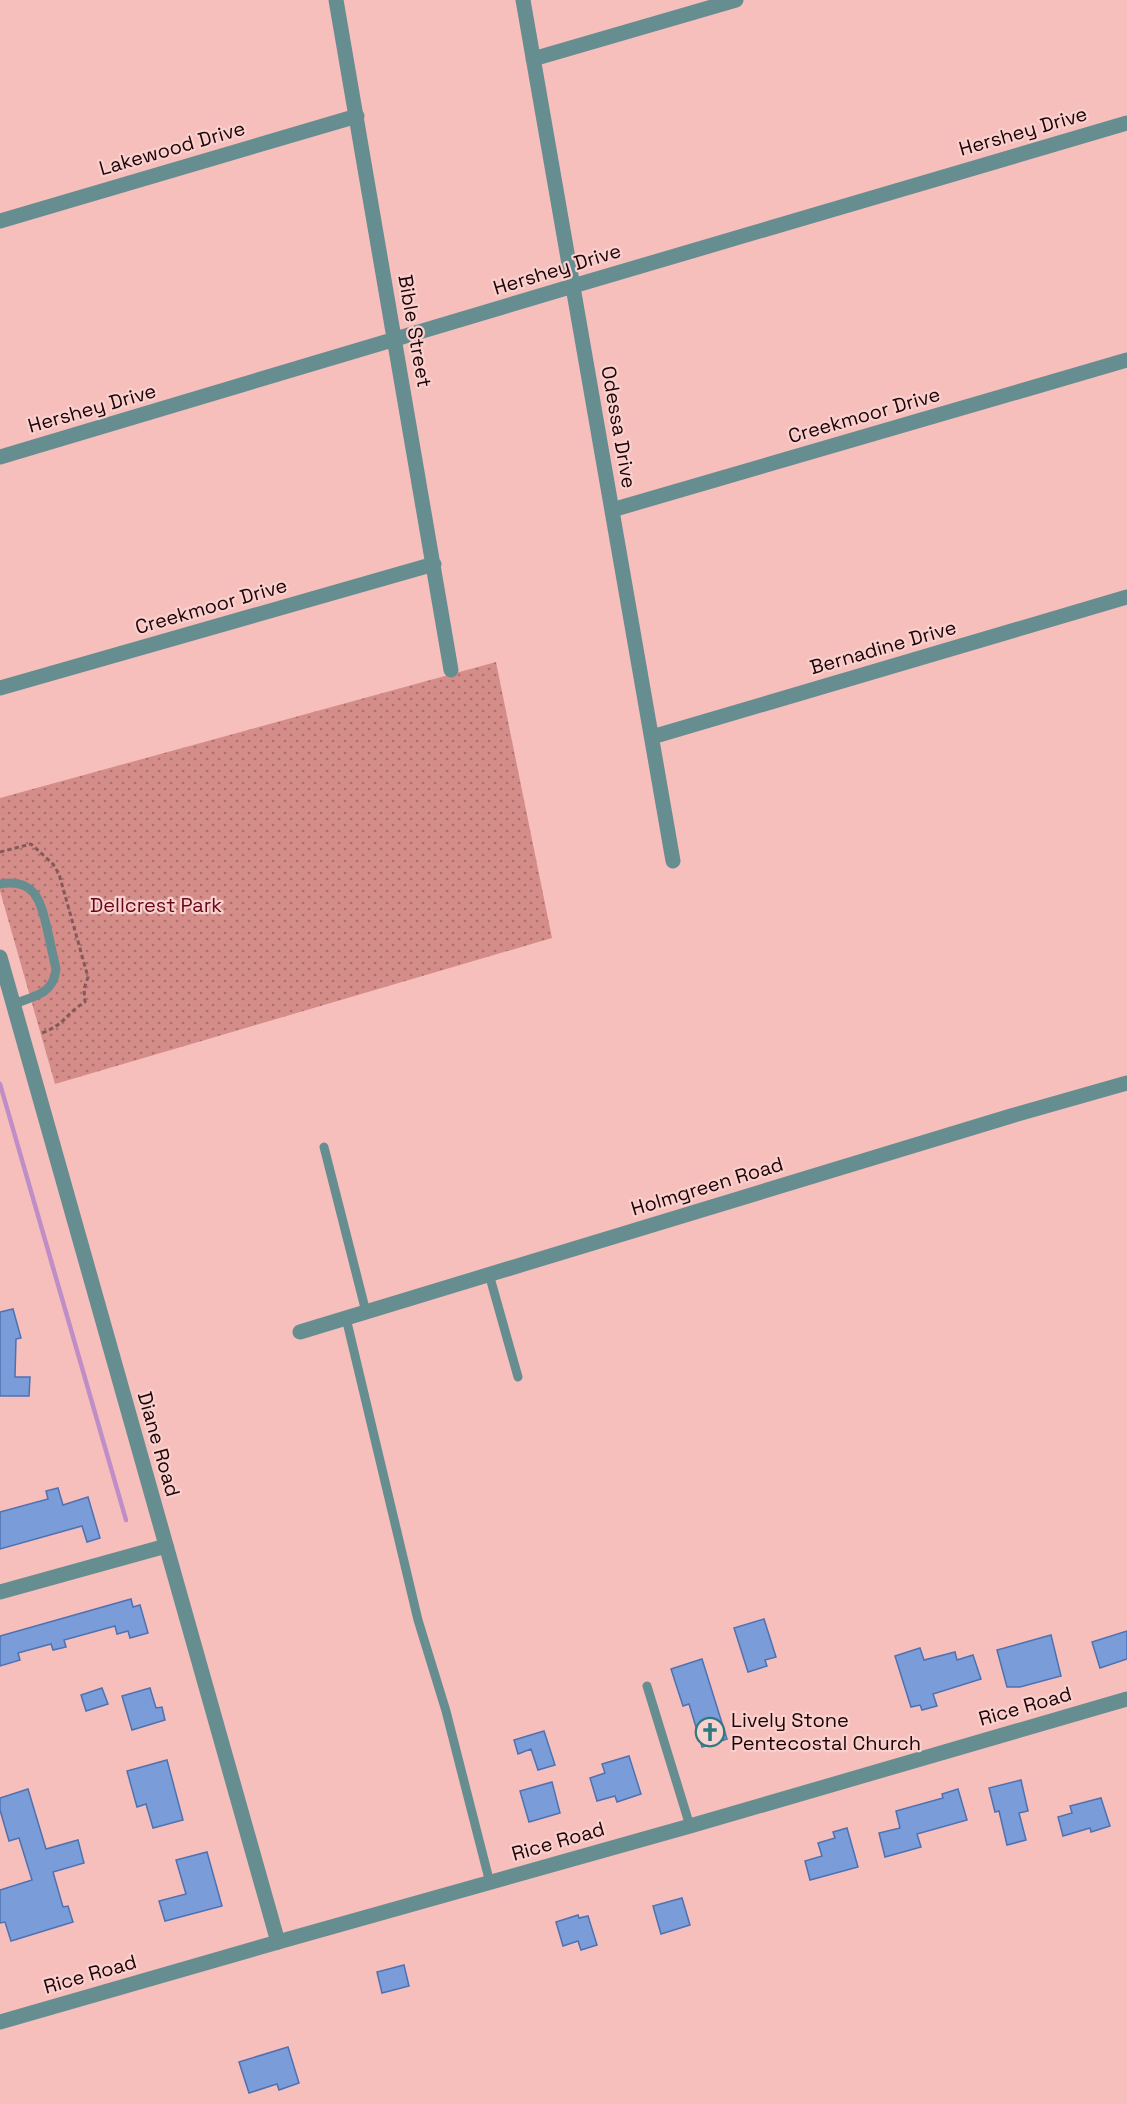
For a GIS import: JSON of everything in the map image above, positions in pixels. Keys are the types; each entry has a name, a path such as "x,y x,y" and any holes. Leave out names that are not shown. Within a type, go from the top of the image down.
{"street":[{"name":"Bible Street","path":"336,0 451,670"},
{"name":"Odessa Drive","path":"523,0 673,861"},
{"path":"533,59 736,0"},
{"name":"Lakewood Drive","path":"0,221 357,117"},
{"name":"Hershey Drive","path":"0,457 1127,123"},
{"name":"Creekmoor Drive","path":"612,510 1127,360"},
{"name":"Creekmoor Drive","path":"0,688 434,564"},
{"name":"Bernadine Drive","path":"652,737 1127,597"},
{"name":"Diane Road","path":"0,957 278,1942"},
{"name":"Holmgreen Road","path":"300,1332 1011,1116 1127,1083"},
{"path":"0,1592 166,1546"},
{"name":"Rice Road","path":"0,2022 1127,1699"}],"lane":[{"path":"0,884 11,882 25,884 41,902 56,969 56,978 51,987 40,995 13,1004"},
{"path":"324,1147 366,1312"},
{"path":"489,1274 518,1377"},
{"path":"346,1318 413,1600 446,1711 490,1882"},
{"path":"647,1686 690,1826"}],"green space":[{"name":"Dellcrest Park","path":"496,662 552,938 55,1084 0,891 0,798"}],"building":[{"path":"13,1309 21,1338 16,1339 15,1377 30,1377 29,1396 0,1396 0,1312"},
{"path":"58,1488 63,1505 88,1497 100,1538 87,1542 82,1526 0,1549 0,1512 48,1499 46,1491"},
{"path":"131,1599 133,1607 140,1605 148,1633 130,1638 128,1631 117,1634 115,1626 64,1640 66,1647 53,1650 51,1644 18,1653 20,1660 0,1666 0,1636"},
{"path":"764,1619 776,1657 765,1660 767,1666 748,1672 734,1628"},
{"path":"1127,1631 1127,1659 1100,1668 1092,1642"},
{"path":"1051,1635 1061,1676 1020,1687 1007,1687 997,1650"},
{"path":"920,1648 924,1660 955,1652 957,1660 973,1655 981,1679 933,1694 937,1706 922,1710 920,1705 911,1707 895,1656"},
{"path":"702,1659 727,1739 702,1747 689,1704 683,1706 671,1669"},
{"path":"102,1688 108,1704 86,1711 81,1695"},
{"path":"150,1688 156,1708 162,1707 165,1720 132,1730 122,1696"},
{"path":"544,1731 555,1765 538,1770 531,1749 518,1754 514,1740"},
{"path":"629,1756 641,1794 617,1802 615,1796 597,1801 590,1778 605,1773 602,1764"},
{"path":"167,1760 183,1820 153,1828 146,1804 137,1807 127,1771"},
{"path":"1021,1780 1028,1811 1019,1813 1026,1840 1007,1845 999,1811 995,1812 989,1788"},
{"path":"552,1782 560,1813 529,1822 520,1791"},
{"path":"28,1789 46,1849 78,1840 84,1863 53,1872 63,1907 68,1906 73,1922 11,1941 5,1922 0,1923 0,1890 32,1880 19,1838 9,1841 0,1810 0,1798"},
{"path":"958,1789 967,1820 917,1834 921,1847 885,1857 879,1833 900,1828 896,1811 943,1798 942,1794"},
{"path":"1101,1798 1110,1826 1091,1832 1090,1828 1063,1836 1058,1817 1072,1813 1070,1806"},
{"path":"847,1828 858,1867 810,1880 805,1861 822,1856 818,1843 835,1838 833,1832"},
{"path":"207,1852 222,1906 165,1921 159,1901 186,1894 176,1860"},
{"path":"682,1898 690,1925 661,1934 653,1906"},
{"path":"578,1915 579,1918 588,1916 597,1945 581,1950 578,1941 563,1946 556,1922"},
{"path":"404,1965 409,1986 382,1993 377,1972"},
{"path":"288,2047 299,2083 279,2090 277,2084 249,2093 239,2062"}],"waterway":[{"path":"0,1084 126,1520"}],"place":[{"name":"Lively Stone Pentecostal Church","path":"710,1732"}]}
